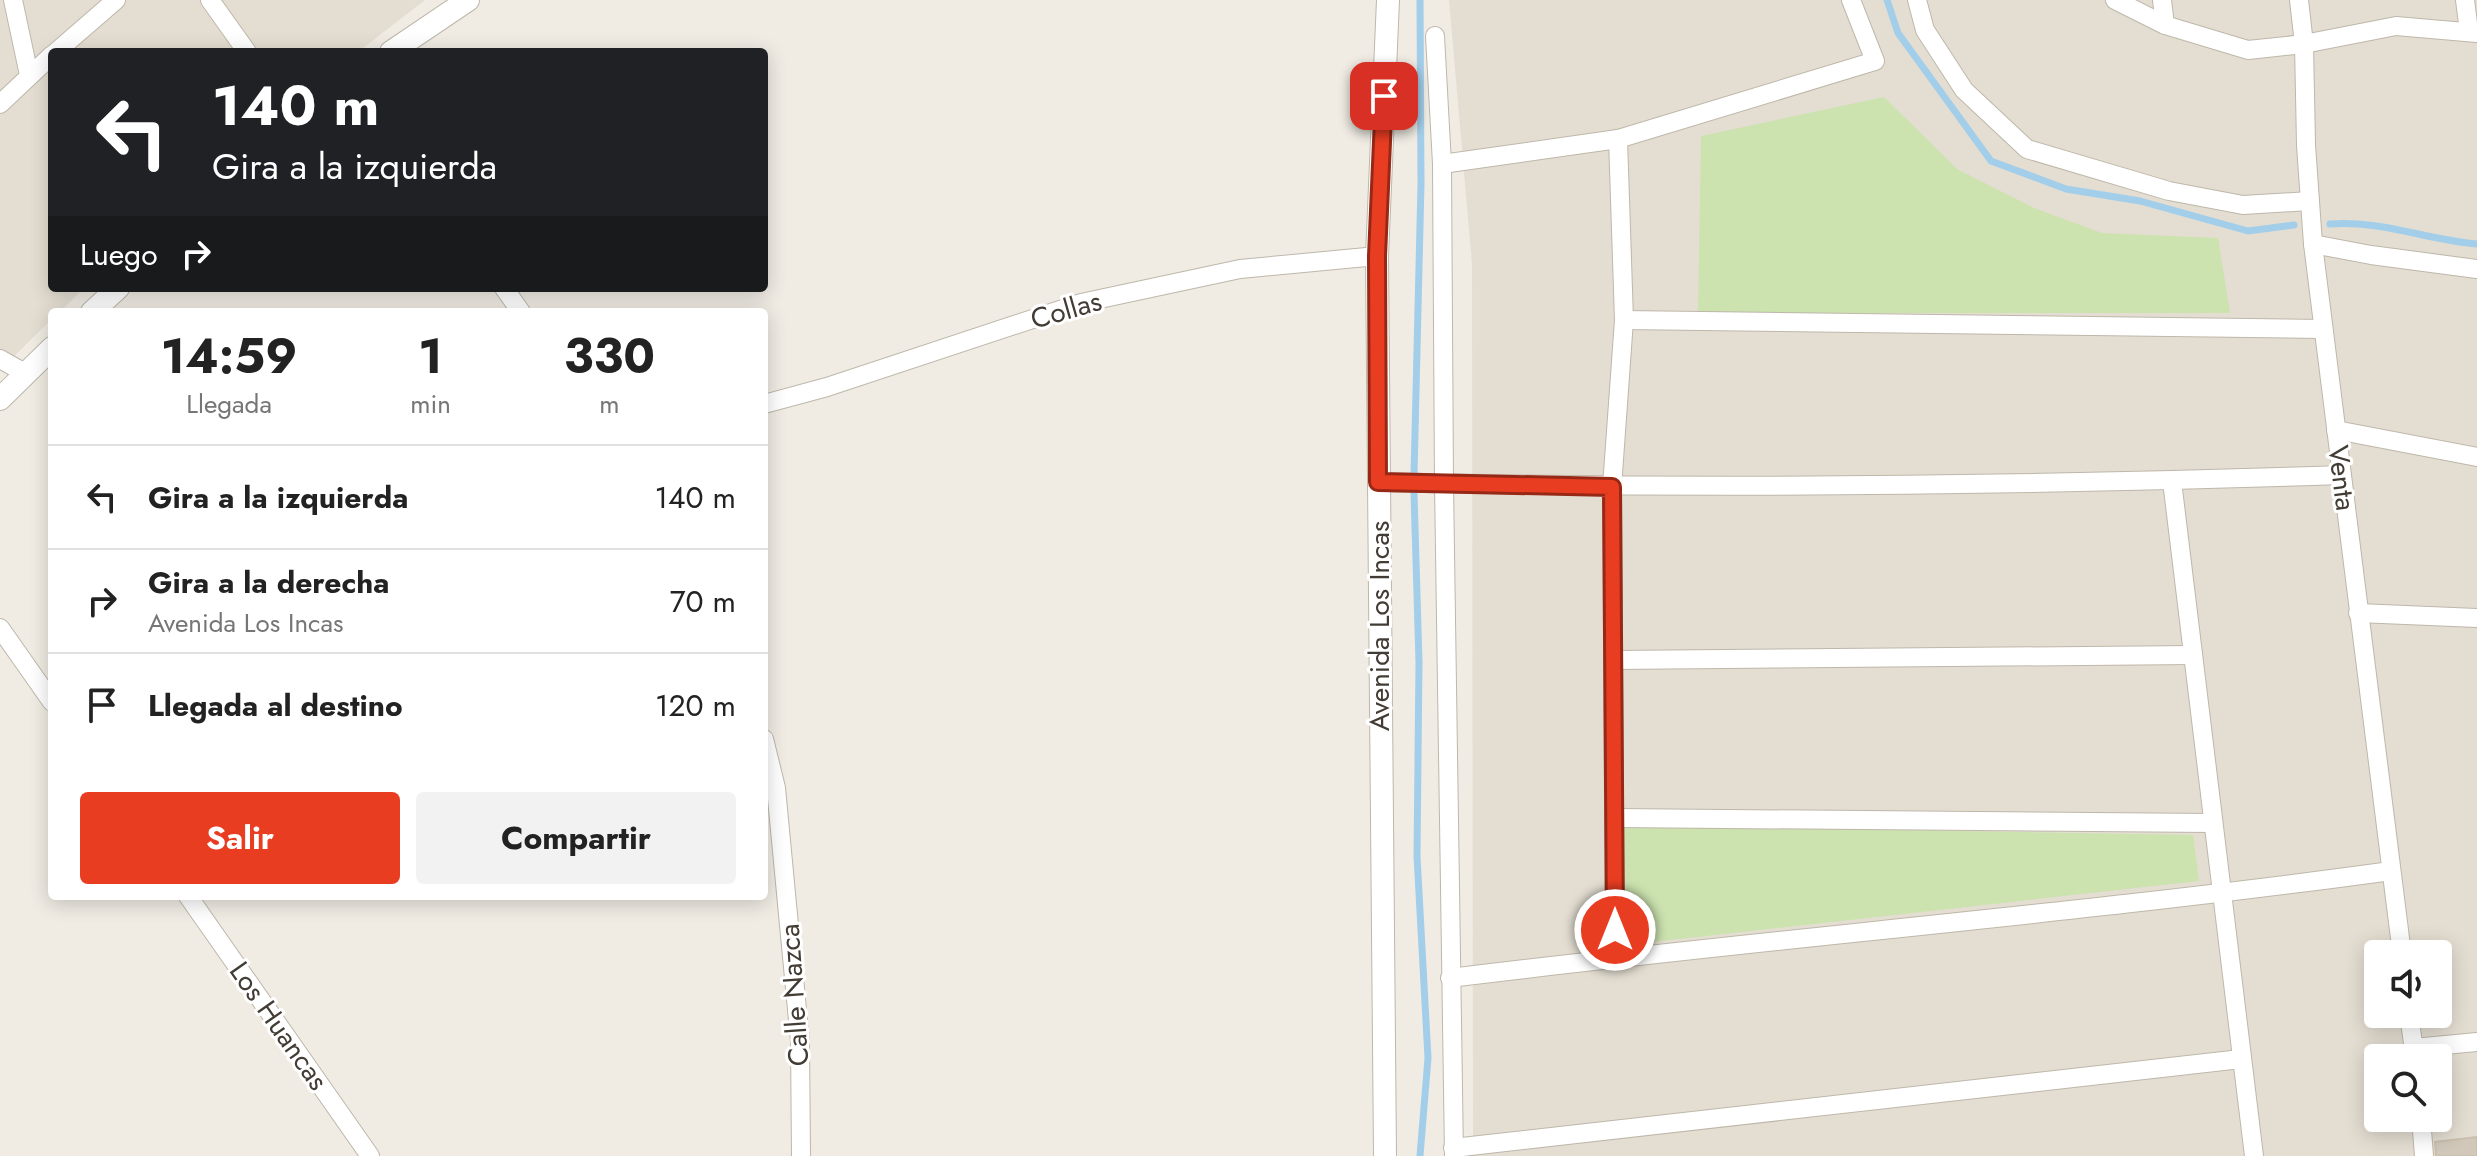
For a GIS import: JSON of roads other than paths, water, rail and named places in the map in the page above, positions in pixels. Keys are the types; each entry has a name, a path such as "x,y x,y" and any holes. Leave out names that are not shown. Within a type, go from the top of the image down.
{"street":[{"path":"13,0 29,75"},
{"path":"61,48 116,0"},
{"path":"210,0 244,48"},
{"path":"397,48 468,0"},
{"name":"Avenida Los Incas","path":"1385,1156 1377,256 1388,0"},
{"path":"1442,164 1618,139 1875,61 1851,0"},
{"path":"1917,0 1925,30 1964,90 2027,149 2169,191 2243,205 2310,201"},
{"path":"2115,0 2165,25 2248,50 2304,44 2396,26 2473,32 2465,0"},
{"path":"2162,0 2165,25"},
{"name":"Venta","path":"2299,0 2304,44 2306,145 2313,244 2400,940"},
{"path":"1435,36 1442,164 1453,1152 2241,1059"},
{"path":"0,104 48,59"},
{"path":"1615,957 1612,487 1624,320 1618,139"},
{"path":"2313,244 2477,269"},
{"name":"Collas","path":"768,403 827,387 1081,303 1240,269 1377,256"},
{"path":"96,308 114,292"},
{"path":"1624,320 2323,329"},
{"path":"0,399 48,352"},
{"path":"0,359 25,373"},
{"path":"2336,430 2477,457"},
{"path":"1378,482 1612,487 2172,481 2341,475"},
{"path":"2172,481 2254,1156"},
{"path":"2358,613 2477,618"},
{"path":"0,628 48,696"},
{"path":"1613,660 2193,655"},
{"name":"Calle Nazca","path":"768,755 776,788 800,1041 801,1156"},
{"path":"1615,818 2213,823"},
{"path":"1450,978 1615,957 2222,894 2391,871"},
{"name":"Los Huancas","path":"191,900 370,1156"},
{"path":"2452,1046 2477,1042"},
{"path":"2422,1132 2424,1156"}],"waterway":[{"path":"1414,475 1421,184 1420,0"},
{"path":"1887,0 1898,33 1991,161 2066,189 2140,201 2248,231 2294,225"},
{"path":"2330,224 2367,225 2477,244"},
{"path":"1414,493 1419,662 1417,856 1428,1058 1420,1156"}]}
